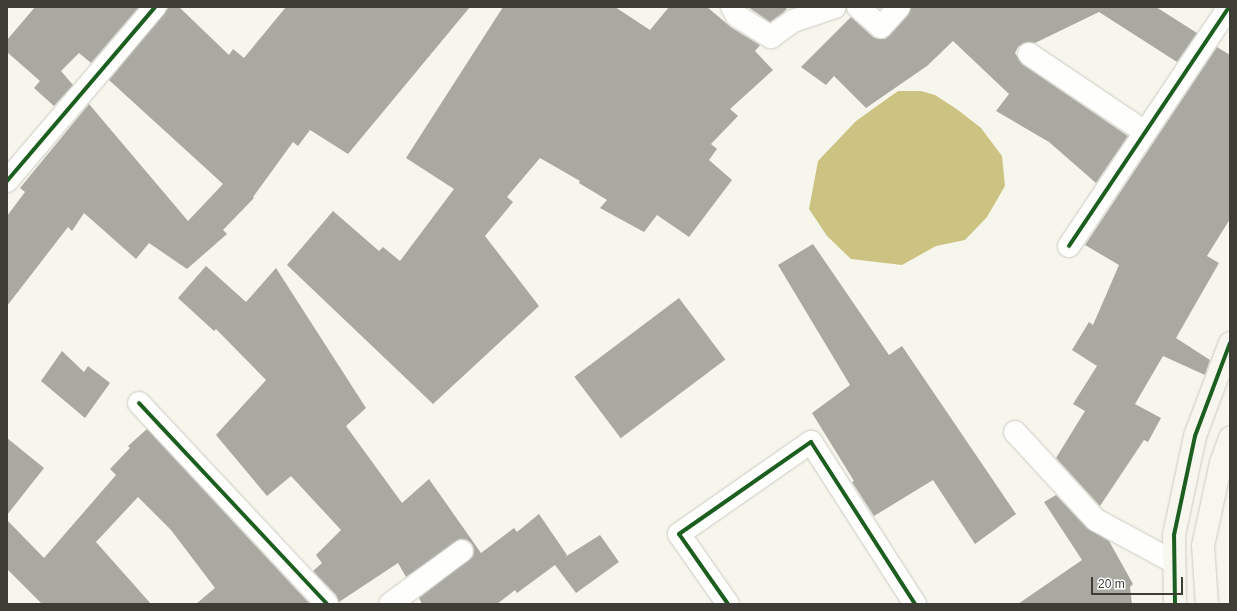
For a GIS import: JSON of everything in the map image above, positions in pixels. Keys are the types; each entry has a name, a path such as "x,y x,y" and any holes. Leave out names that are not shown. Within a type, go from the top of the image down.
{"street":[{"path":"7,181 156,7"},
{"path":"732,7 737,16 771,38 793,21 835,7"},
{"path":"858,7 881,27 899,7"},
{"path":"1068,246 1229,7"},
{"path":"1029,54 1145,132"},
{"path":"1175,604 1174,535 1195,436 1230,343"},
{"path":"138,403 327,604"},
{"path":"1014,432 1096,520 1174,562"},
{"path":"1207,604 1203,546 1221,463 1230,438"},
{"path":"728,604 679,534 811,442 915,604"},
{"path":"390,604 462,550"}],"shaded area":[{"path":"898,91 921,91 935,95 958,110 981,128 1002,156 1005,186 987,217 965,240 936,246 902,265 851,259 827,236 809,209 818,161 856,121"}],"building":[{"path":"35,7 139,7 91,63 79,53 61,71 73,85 54,106 34,88 40,81 7,52 7,40"},
{"path":"169,7 179,7 229,55 233,49 244,58 286,7 470,7 348,154 310,130 298,146 293,142 253,197 254,198 223,230 227,234 187,269 149,243 136,259 84,213 72,231 68,227 7,306 7,216 25,192 20,188 89,104 188,221 223,184 109,80"},
{"path":"503,7 615,7 650,30 669,7 707,7 732,28 760,45 755,51 773,70 730,109 738,116 711,144 717,149 709,160 732,180 689,237 657,215 644,232 600,208 607,200 579,183 580,181 540,158 507,197 513,202 485,236 539,306 433,404 287,265 333,211 379,251 383,247 400,261 454,189 406,158"},
{"path":"748,7 788,7 784,12 770,22"},
{"path":"911,7 1156,7 1197,33 1177,62 1099,12 1035,43 1024,43 1018,47 1015,53 1022,64 1128,136 1096,183 1049,142 996,111 1009,94 953,41 927,66 866,108 834,76 826,85 801,67 851,17 873,37 885,39 908,15"},
{"path":"1217,47 1230,55 1230,219 1207,256 1219,263 1176,338 1210,360 1205,375 1163,356 1135,404 1161,418 1148,442 1144,440 1100,506 1056,458 1085,411 1073,404 1097,366 1072,350 1089,322 1093,325 1119,265 1085,245"},
{"path":"813,244 889,355 902,346 1016,514 975,544 933,480 874,516 852,482 854,481 812,413 850,385 778,265"},
{"path":"206,266 246,302 276,268 366,408 346,426 402,503 429,479 481,553 514,528 517,532 539,514 567,555 565,557 600,535 619,562 576,593 555,565 517,593 515,590 497,604 422,604 419,598 473,556 474,550 472,544 467,540 460,539 406,577 398,563 339,602 336,595 313,571 322,563 316,555 341,530 291,476 267,496 216,435 266,380 216,329 214,331 178,298"},
{"path":"679,298 725,359 621,438 574,377"},
{"path":"62,351 84,372 88,366 110,383 85,418 41,381"},
{"path":"147,429 310,604 196,604 215,588 171,530 138,497 96,542 151,604 42,604 7,569 7,520 44,558 116,475 110,469 130,448 128,446"},
{"path":"7,438 44,468 7,515"},
{"path":"1056,495 1087,528 1109,541 1133,584 1130,587 1132,604 1018,604 1082,560 1044,502"}],"cycle path":[{"path":"7,181 155,7"},
{"path":"1069,246 1229,7"},
{"path":"1175,604 1174,535 1195,436 1230,343"},
{"path":"139,403 327,604"},
{"path":"728,604 679,534 811,442 915,604"}]}
